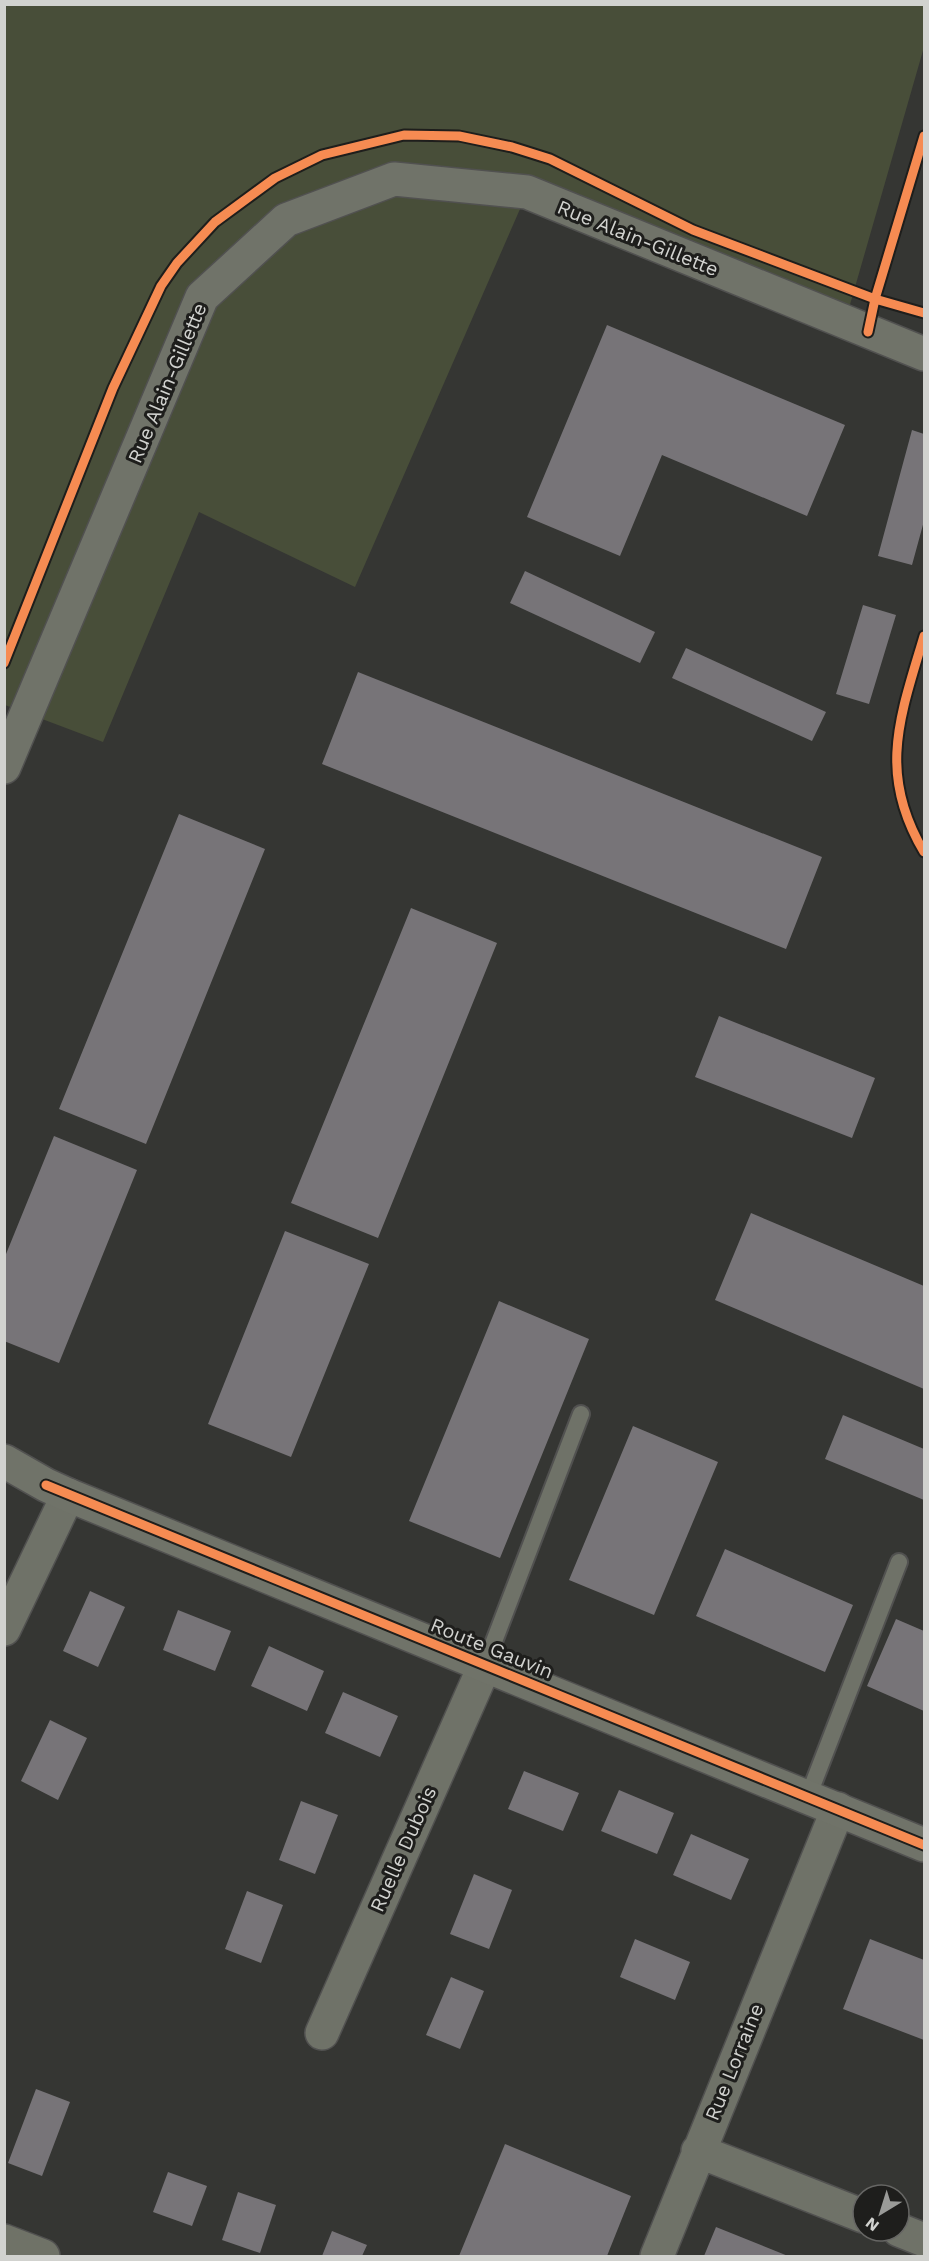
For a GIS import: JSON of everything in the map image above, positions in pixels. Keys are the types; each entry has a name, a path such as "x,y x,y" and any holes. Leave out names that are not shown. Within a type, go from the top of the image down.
{"main road":[{"path":"4,2241 43,2256"}],"street":[{"name":"Rue Alain-Gillette","path":"4,767 202,297 286,220 394,178 527,192 924,354"},
{"name":"Route Gauvin","path":"4,1461 57,1490"},
{"name":"Route Gauvin","path":"4,1474 57,1490 924,1845"},
{"path":"4,1629 57,1490"},
{"name":"Ruelle Dubois","path":"322,2033 485,1665"},
{"name":"Rue Lorraine","path":"657,2256 838,1809"},
{"path":"698,2151 851,2211"}],"lane":[{"path":"485,1665 581,1414"},
{"path":"808,1797 899,1562"}],"green space":[{"path":"924,4 924,47 845,322 527,193 355,587 199,512 103,742 5,705 4,5"}],"building":[{"path":"607,325 845,425 807,516 662,455 620,556 527,517"},
{"path":"912,430 924,434 924,521 912,565 878,556"},
{"path":"525,571 655,632 640,663 510,603"},
{"path":"863,605 896,615 869,704 836,694"},
{"path":"686,648 826,712 812,741 672,678"},
{"path":"358,672 822,857 786,949 322,764"},
{"path":"179,814 265,849 146,1144 59,1109"},
{"path":"411,908 497,943 378,1238 291,1203"},
{"path":"719,1016 875,1078 852,1138 695,1077"},
{"path":"54,1136 137,1170 59,1363 4,1341 4,1259"},
{"path":"751,1213 924,1286 924,1389 715,1300"},
{"path":"285,1231 369,1264 291,1457 208,1424"},
{"path":"499,1301 589,1339 500,1558 409,1521"},
{"path":"843,1415 924,1449 924,1500 825,1459"},
{"path":"633,1426 718,1462 654,1615 569,1580"},
{"path":"725,1549 853,1605 825,1672 696,1616"},
{"path":"90,1591 125,1607 98,1667 63,1651"},
{"path":"178,1610 231,1631 215,1671 163,1650"},
{"path":"896,1619 924,1631 924,1711 867,1686"},
{"path":"269,1646 324,1671 307,1711 251,1686"},
{"path":"343,1692 398,1716 380,1757 325,1733"},
{"path":"50,1720 87,1738 58,1800 21,1781"},
{"path":"524,1771 579,1793 563,1831 508,1809"},
{"path":"619,1790 674,1813 657,1854 601,1831"},
{"path":"301,1801 338,1815 315,1874 279,1860"},
{"path":"691,1834 749,1859 731,1900 673,1875"},
{"path":"474,1874 512,1890 489,1949 450,1934"},
{"path":"247,1891 283,1905 261,1963 225,1949"},
{"path":"635,1939 690,1962 675,2000 620,1977"},
{"path":"870,1939 924,1960 924,2040 843,2009"},
{"path":"451,1977 484,1991 460,2049 426,2035"},
{"path":"36,2089 70,2102 42,2176 8,2163"},
{"path":"505,2144 631,2196 607,2256 459,2256"},
{"path":"168,2172 207,2186 192,2226 153,2212"},
{"path":"238,2192 276,2205 260,2253 222,2240"},
{"path":"716,2227 788,2256 704,2256"},
{"path":"332,2231 367,2245 362,2256 322,2256"}],"cycle path":[{"path":"4,663 113,388 161,286 177,263 215,222 275,178 322,155 404,135 459,136 512,147 550,159 693,230 875,299 924,313"},
{"path":"868,332 875,299 924,136"},
{"path":"924,636 907,693 897,745 897,770 901,796 910,823 924,852"},
{"path":"46,1485 924,1845"}]}
